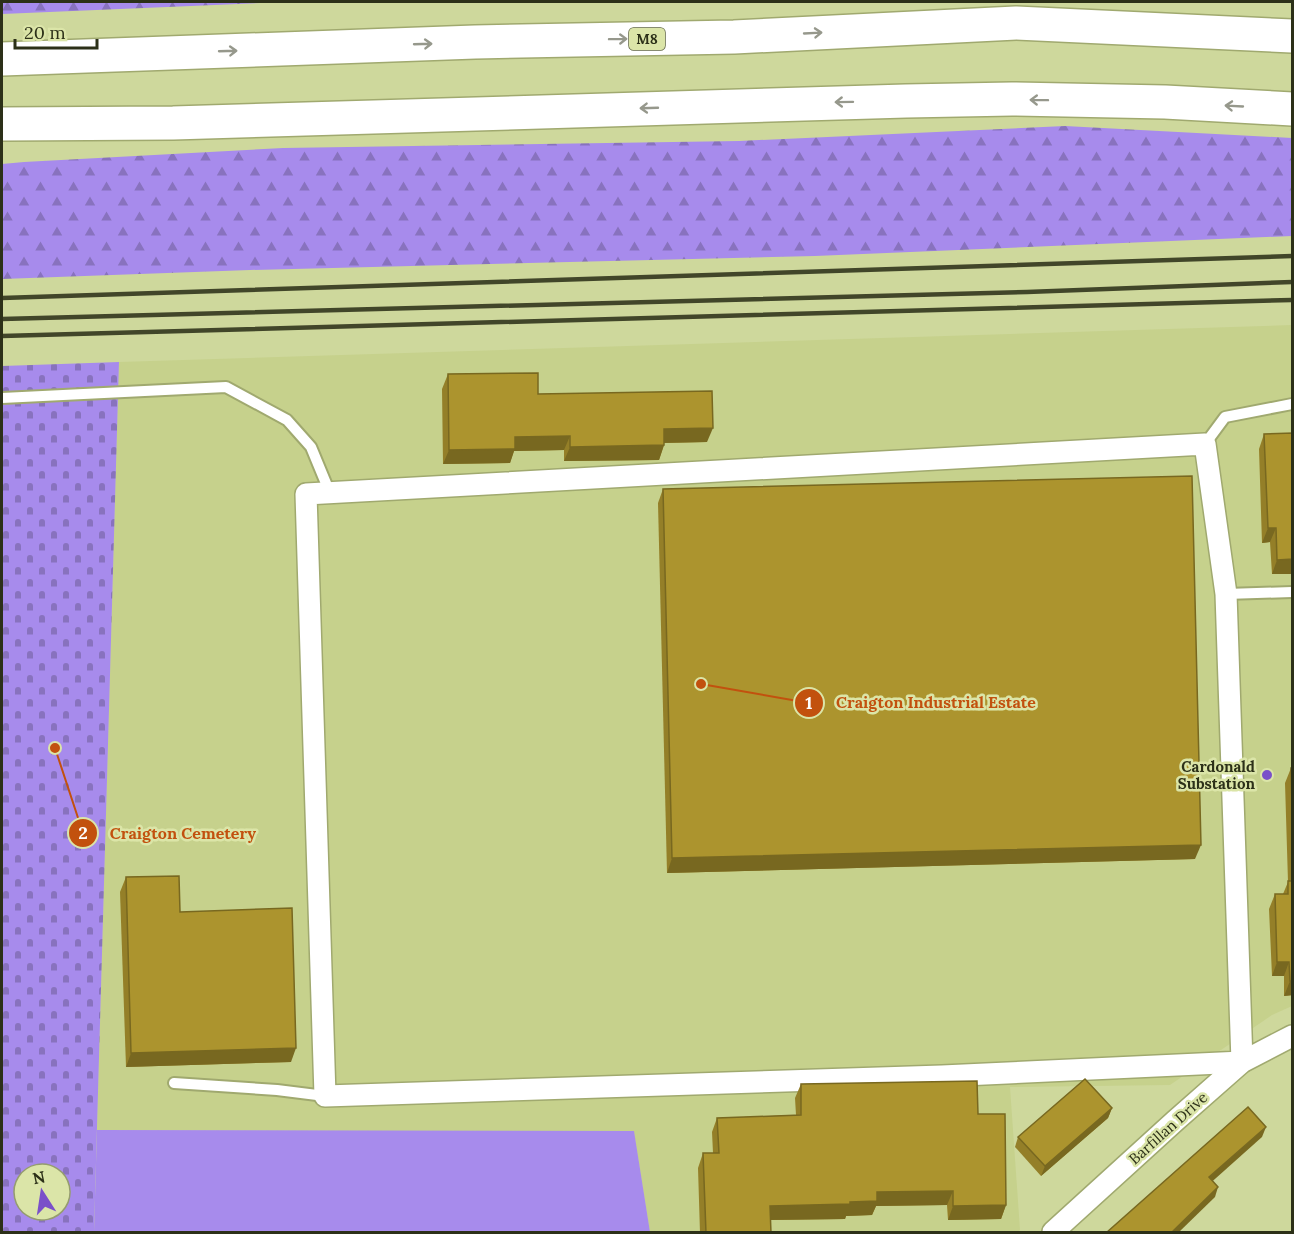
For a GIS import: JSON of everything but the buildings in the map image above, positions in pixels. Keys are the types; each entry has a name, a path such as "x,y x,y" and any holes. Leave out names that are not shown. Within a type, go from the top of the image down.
{"highway":[{"name":"M8","path":"2,59 475,42 734,37 1016,23 1293,36"},
{"path":"2,124 173,123 906,100 1165,102 1293,109"},
{"path":"2,144 173,123"}],"street":[{"path":"1205,444 1226,594 1242,1062 930,1077 325,1096 306,494 1205,444"},
{"name":"Barfillan Drive","path":"1053,1233 1174,1121 1242,1062 1293,1036"}],"lane":[{"path":"2,398 226,387 287,420 311,447 330,493"},
{"path":"1205,444 1225,417 1293,404"},
{"path":"1226,594 1293,592"},
{"path":"174,1083 277,1090 325,1096"}],"shaded area":[{"path":"1292,325 1292,1006 1272,1015 1170,1085 1010,1087 1020,1230 1018,1232 650,1232 634,1132 97,1130 119,362"}],"green space":[{"path":"2,2 286,2 2,14"},
{"path":"1065,126 1292,138 1292,236 815,256 250,270 2,279 2,164 283,148 739,141"},
{"path":"119,362 94,1232 2,1232 2,366"},
{"path":"97,1130 634,1131 650,1232 94,1232"}],"railway":[{"path":"2,298 1292,256"},
{"path":"2,319 1027,292 1292,282"},
{"path":"2,336 1292,300"}],"place":[{"name":"Craigton Industrial Estate","path":"701,684"},
{"name":"Craigton Cemetery","path":"55,748"},
{"name":"Cardonald Substation","path":"1267,775"}]}
